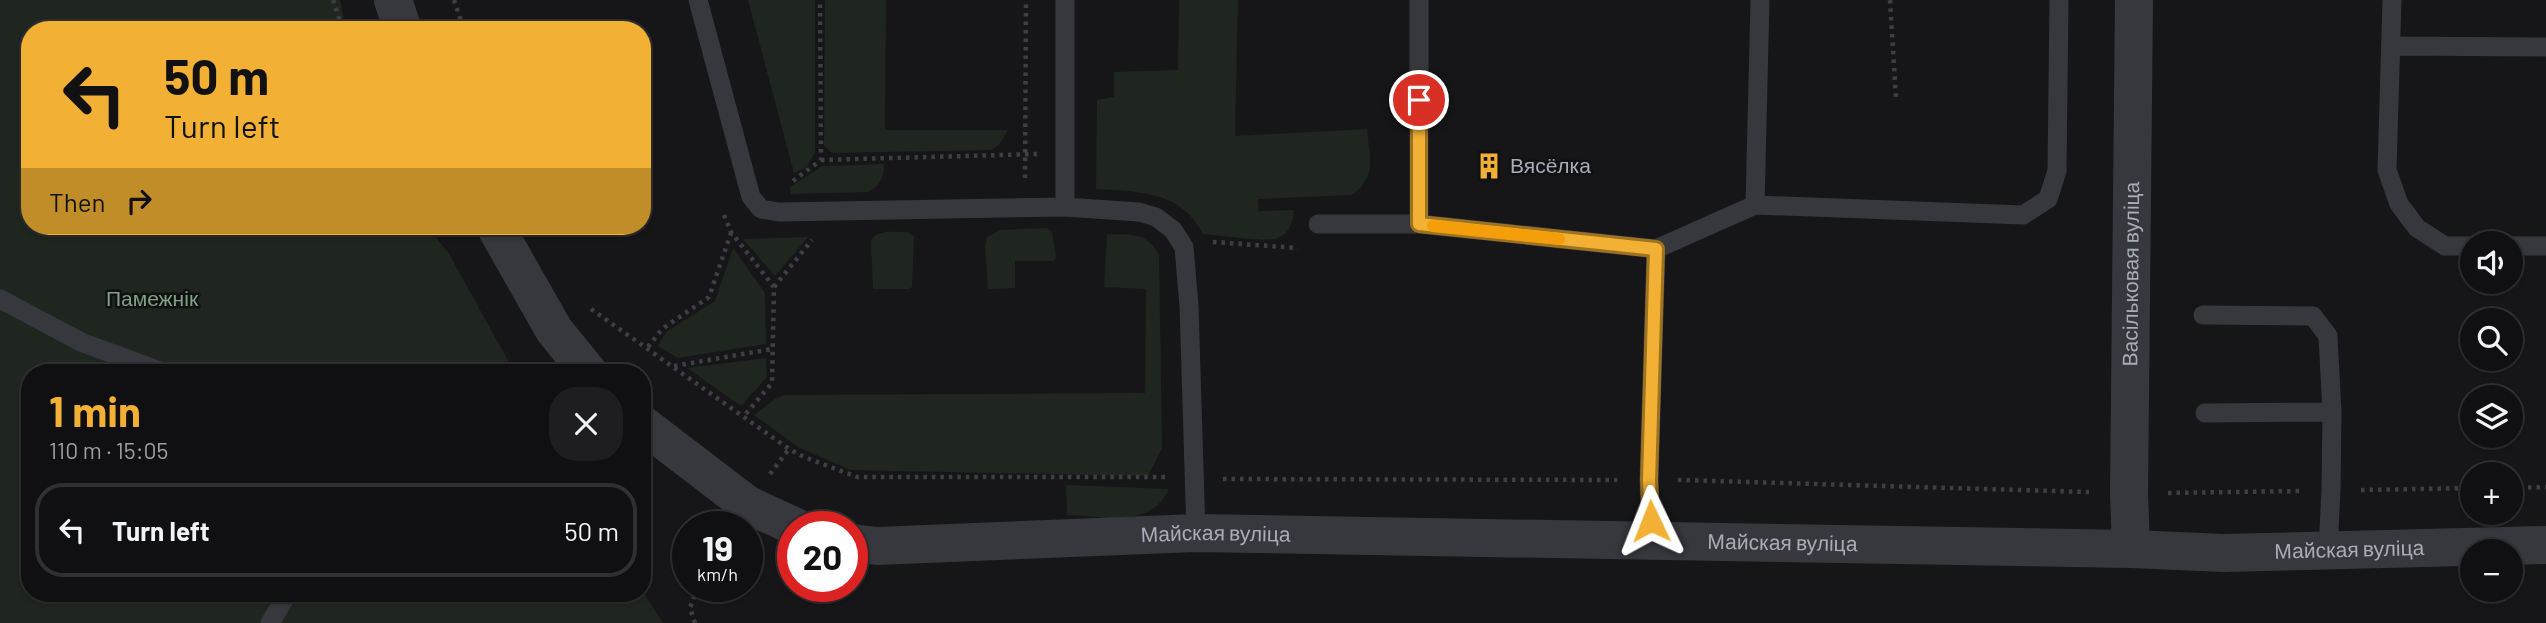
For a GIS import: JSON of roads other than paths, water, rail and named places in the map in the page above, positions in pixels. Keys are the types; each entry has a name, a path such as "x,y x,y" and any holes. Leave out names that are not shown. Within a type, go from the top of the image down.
{"street":[{"path":"393,0 400,21"},
{"name":"Васільковая вуліца","path":"2131,549 2129,493 2134,0"},
{"path":"500,235 554,330 582,364"},
{"path":"651,431 748,505 777,518"},
{"name":"Майская вуліца","path":"868,545 1196,533 2131,549 2224,553 2546,545"}],"lane":[{"path":"698,0 751,197 761,209 779,212 1065,207 1139,212 1156,217 1173,230 1184,247 1189,306 1196,533"},
{"path":"1065,0 1065,207"},
{"path":"1419,0 1419,224"},
{"path":"1755,205 1760,0"},
{"path":"1318,224 1419,224 1656,249 1755,205 2023,215 2048,199 2057,171 2059,0"},
{"path":"2392,0 2387,170 2399,204 2417,228 2445,246 2460,246"},
{"path":"2390,46 2546,47"},
{"path":"2523,246 2546,246"},
{"path":"1651,542 1649,480 1656,249"},
{"path":"0,299 80,342 140,364"},
{"path":"2203,315 2313,316 2328,336 2332,412 2332,490 2328,550"},
{"path":"2205,413 2332,412"},
{"path":"270,623 283,602"}],"place":[{"name":"Вясёлка","path":"1489,166"}],"park label":[{"name":"Памежнік","path":"152,299"}]}
